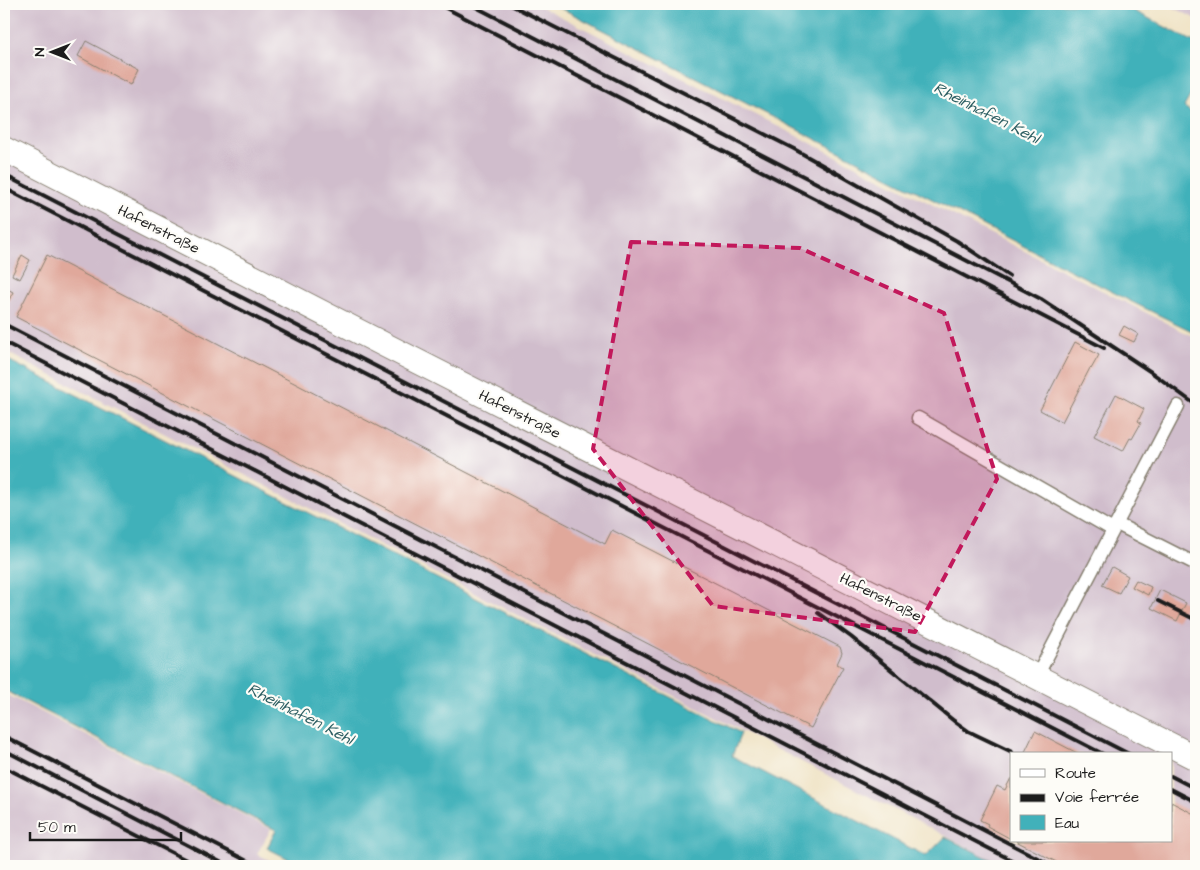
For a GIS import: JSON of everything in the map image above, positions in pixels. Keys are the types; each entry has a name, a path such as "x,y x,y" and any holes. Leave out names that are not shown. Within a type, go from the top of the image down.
{"street":[{"name":"Hafenstraße","path":"4,149 1196,758"}],"lane":[{"path":"1037,676 1178,406"},
{"path":"918,418 1115,527 1196,564"}],"highlighted area":[{"path":"631,242 800,248 944,313 997,479 915,632 713,606 593,449"}],"shaded area":[{"path":"4,4 536,4 1196,338 1196,866 1004,866 4,351"},
{"path":"1167,4 1196,4 1196,19"},
{"path":"4,693 271,829 257,854 282,866 4,866"}],"water":[{"name":"Rheinhafen Kehl","path":"553,4 1121,4 1196,43 1196,86 1184,107 1196,115 1196,333 1132,302"},
{"name":"Rheinhafen Kehl","path":"4,358 741,733 732,756 926,856 945,837 1004,866 303,866 267,848 276,830 4,690"}],"building":[{"path":"86,41 139,69 131,85 78,56"},
{"path":"22,255 30,260 20,279 12,275"},
{"path":"47,255 605,544 612,530 840,647 842,653 837,664 843,667 811,728 16,317"},
{"path":"4,287 13,292 4,310"},
{"path":"1124,326 1138,334 1134,342 1119,335"},
{"path":"1075,342 1099,355 1090,368 1062,422 1040,410"},
{"path":"1116,394 1144,409 1138,421 1141,423 1123,451 1094,436"},
{"path":"1112,567 1128,576 1119,593 1102,585"},
{"path":"1136,580 1151,587 1148,595 1132,587"},
{"path":"1160,590 1186,603 1177,621 1151,608"},
{"path":"1035,731 1075,752 1025,752"},
{"path":"1010,780 1010,838 980,820 997,786 1005,790"},
{"path":"1172,803 1196,815 1196,866 1064,866 1018,842 1172,842"}],"railway":[{"path":"438,4 1104,348"},
{"path":"470,4 1041,299 1151,372 1196,405"},
{"path":"509,4 794,149 957,241 1009,276"},
{"path":"4,175 1125,752"},
{"path":"4,188 1099,752"},
{"path":"4,324 1053,866"},
{"path":"4,342 1023,866"},
{"path":"1158,601 1196,620"},
{"path":"818,613 851,637 954,721 968,731 1012,752"},
{"path":"4,736 257,866"},
{"path":"4,750 228,866"},
{"path":"4,767 198,866"},
{"path":"1172,777 1196,789"},
{"path":"1172,790 1196,802"}]}
